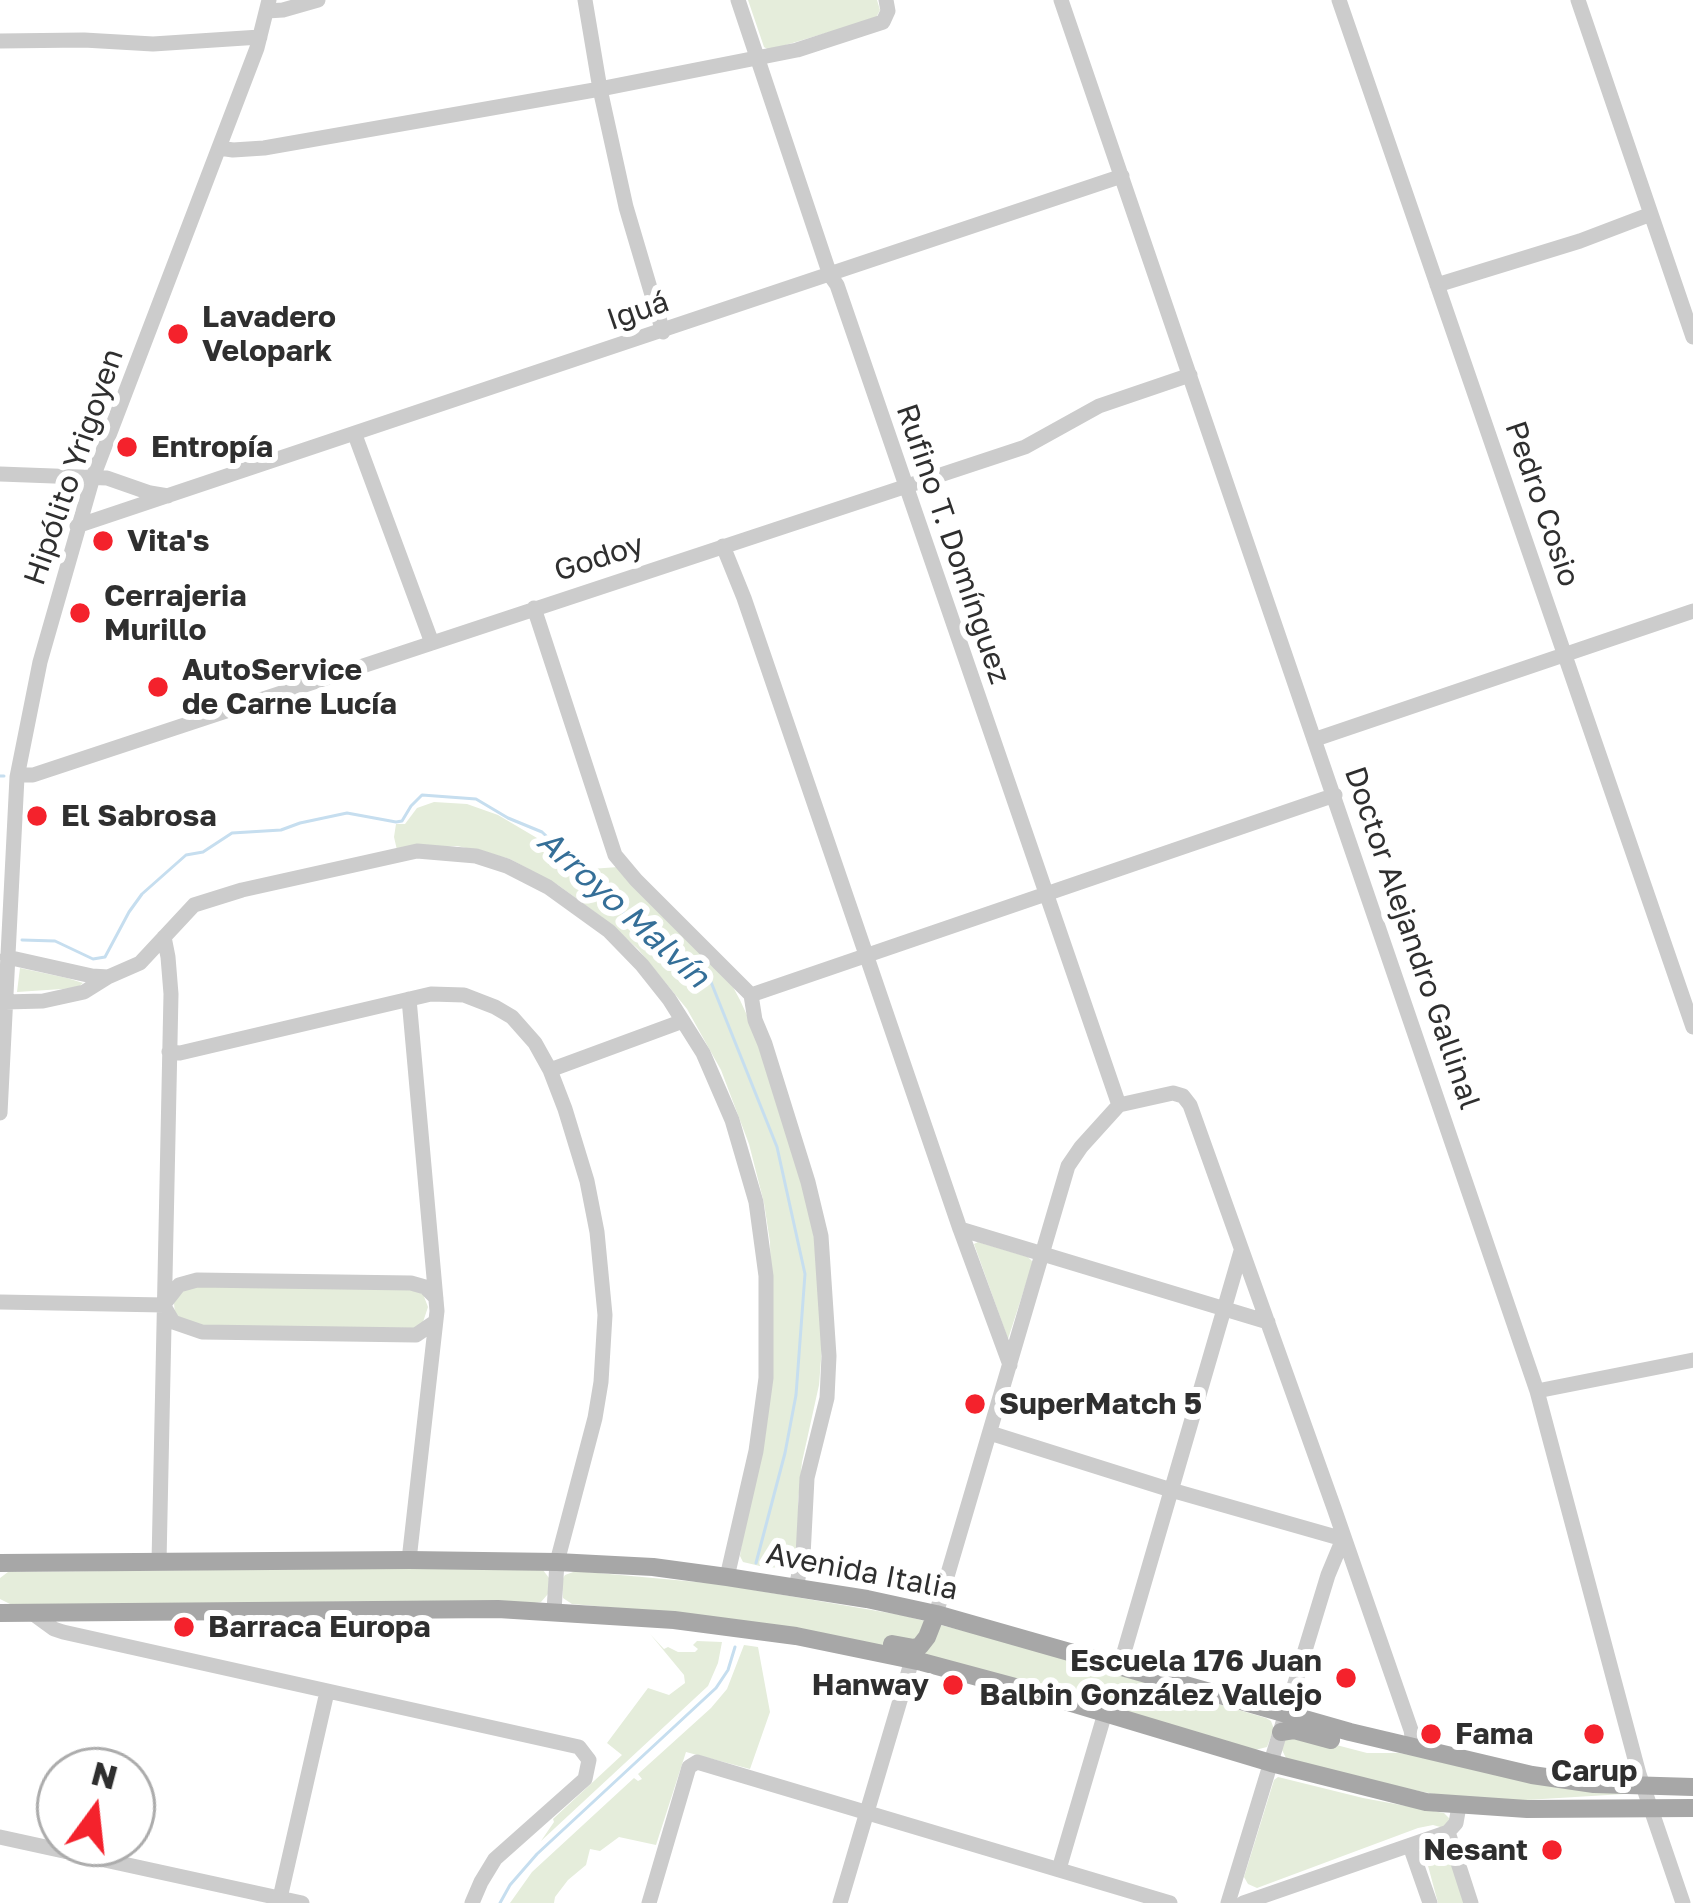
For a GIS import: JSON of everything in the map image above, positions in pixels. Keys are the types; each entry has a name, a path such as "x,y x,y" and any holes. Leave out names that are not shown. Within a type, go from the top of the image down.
{"main road":[{"name":"Avenida Italia","path":"0,1563 557,1562 727,1577 936,1614 1120,1666 1283,1723 1532,1775 1594,1784 1693,1787"},
{"path":"0,1613 554,1611 674,1620 834,1643 912,1660 1394,1795 1459,1806 1650,1810 1662,1796 1692,1807"},
{"path":"834,1643 861,1638 914,1648 928,1637 936,1614"},
{"path":"1527,1809 1556,1802 1631,1798 1643,1786"}],"street":[{"path":"268,6 283,10 318,0"},
{"path":"585,0 626,207 663,332"},
{"name":"Rufino T. Domínguez","path":"738,0 1119,1105"},
{"name":"Doctor Alejandro Gallinal","path":"1060,0 1538,1391 1643,1786 1683,1903"},
{"name":"Pedro Cosio","path":"1339,0 1693,1027"},
{"path":"1579,0 1693,337"},
{"name":"Hipólito Yrigoyen","path":"0,1113 5,898 18,775 36,677 93,477 268,6"},
{"path":"219,148 264,148 756,59 883,22 886,8"},
{"path":"0,40 153,44 260,37"},
{"name":"Iguá","path":"77,526 1122,176"},
{"path":"1437,285 1651,214"},
{"name":"Godoy","path":"18,775 33,775 1025,447 1099,406 1190,375"},
{"path":"355,435 432,643"},
{"path":"0,474 93,477 171,496"},
{"path":"131,486 131,509"},
{"path":"723,546 1010,1365"},
{"path":"534,608 615,856 751,995 755,1020 793,1128 820,1236 830,1356 827,1398 810,1465 796,1587"},
{"path":"1316,739 1693,611"},
{"path":"751,995 1335,795"},
{"path":"5,1002 43,1001 84,992 140,963 194,904 417,851 476,856 527,875 609,931 642,965 703,1053 733,1120 756,1202 767,1321 763,1404 727,1577"},
{"path":"159,1562 169,1052 164,937"},
{"path":"140,963 161,968 169,978"},
{"path":"5,967 107,977"},
{"path":"169,1052 431,994 464,995 495,1006 525,1029 550,1070 578,1145 597,1232 605,1315 595,1418 557,1562 554,1611"},
{"path":"409,999 436,1298 409,1560"},
{"path":"550,1070 683,1021"},
{"path":"936,1614 1068,1166 1119,1105 1183,1096 1242,1248 1414,1748"},
{"path":"960,1228 1268,1322"},
{"path":"1120,1666 1242,1248"},
{"path":"164,1305 179,1285 197,1280 411,1283 425,1287 436,1298"},
{"path":"0,1302 164,1305"},
{"path":"164,1305 173,1322 202,1332 416,1335 435,1322"},
{"path":"1538,1391 1693,1360"},
{"path":"990,1432 1343,1539"},
{"path":"1228,1903 1343,1539"},
{"path":"32,1612 64,1632 575,1744 587,1754 590,1767 585,1779 495,1859 472,1903"},
{"path":"840,1903 912,1660"},
{"path":"280,1898 327,1692"},
{"path":"1059,1869 1105,1713"},
{"path":"649,1903 692,1763 1170,1903"},
{"path":"1243,1903 1448,1832 1456,1823 1459,1806"},
{"path":"1448,1832 1471,1903"},
{"path":"0,1837 302,1903"},
{"path":"1410,1846 1430,1903"}],"green space":[{"path":"748,0 877,0 880,10 876,18 769,50"},
{"path":"434,802 467,804 498,815 566,861 591,869 618,867 733,987 740,1000 792,1138 814,1237 822,1347 819,1385 802,1462 798,1556 785,1568 743,1562 740,1556 772,1331 770,1242 749,1144 721,1070 687,1009 638,949 558,885 510,859 485,852 457,846 397,850 396,824 405,824 417,808"},
{"path":"20,968 83,983 77,988 17,992"},
{"path":"974,1244 1033,1262 1008,1339"},
{"path":"186,1285 403,1287 423,1294 428,1307 422,1325 415,1328 188,1326 175,1315 174,1303"},
{"path":"543,1570 549,1578 548,1594 534,1603 14,1606 0,1599 0,1578 8,1572"},
{"path":"576,1571 719,1584 901,1615 1266,1718 1274,1729 1267,1747 1255,1750 1185,1729 675,1613 572,1604 563,1598 562,1580"},
{"path":"650,1634 664,1649 678,1652 695,1652 697,1641 722,1642 708,1686 541,1841 553,1819 622,1755 607,1743 648,1688 669,1695 685,1683 684,1675"},
{"path":"744,1645 758,1647 770,1712 750,1769 686,1752 656,1845 619,1837 600,1851 590,1849 586,1865 568,1880 554,1903 510,1903 532,1872 634,1778 642,1779 638,1774 711,1708 727,1689"},
{"path":"1298,1735 1367,1753 1399,1753 1624,1794 1510,1801 1434,1794 1286,1758 1282,1750 1286,1737"},
{"path":"1278,1777 1444,1813 1450,1819 1444,1828 1418,1828 1257,1888 1244,1877"},
{"path":"1441,1853 1451,1859 1466,1903 1438,1903 1427,1862"}],"waterway":[{"name":"Arroyo Malvín","path":"22,940 55,941 93,959 105,957 142,894 186,855 203,852 232,833 281,830 347,813 402,821 422,795 476,799 542,832 605,898 711,982 777,1147 805,1274 796,1395 756,1563"},
{"name":"Arroyo Malvín","path":"500,1903 537,1854 716,1688 735,1647"}],"place":[{"name":"Lavadero Velopark","path":"178,334"},
{"name":"Entropía","path":"127,447"},
{"name":"Vita's","path":"103,541"},
{"name":"Cerrajeria Murillo","path":"80,613"},
{"name":"AutoService de Carne Lucía","path":"158,687"},
{"name":"El Sabrosa","path":"37,816"},
{"name":"SuperMatch 5","path":"975,1404"},
{"name":"Barraca Europa","path":"184,1627"},
{"name":"Escuela 176 Juan Balbin González Vallejo","path":"1346,1678"},
{"name":"Hanway","path":"953,1685"},
{"name":"Fama","path":"1431,1734"},
{"name":"Carup","path":"1594,1734"},
{"name":"Nesant","path":"1552,1850"}]}
